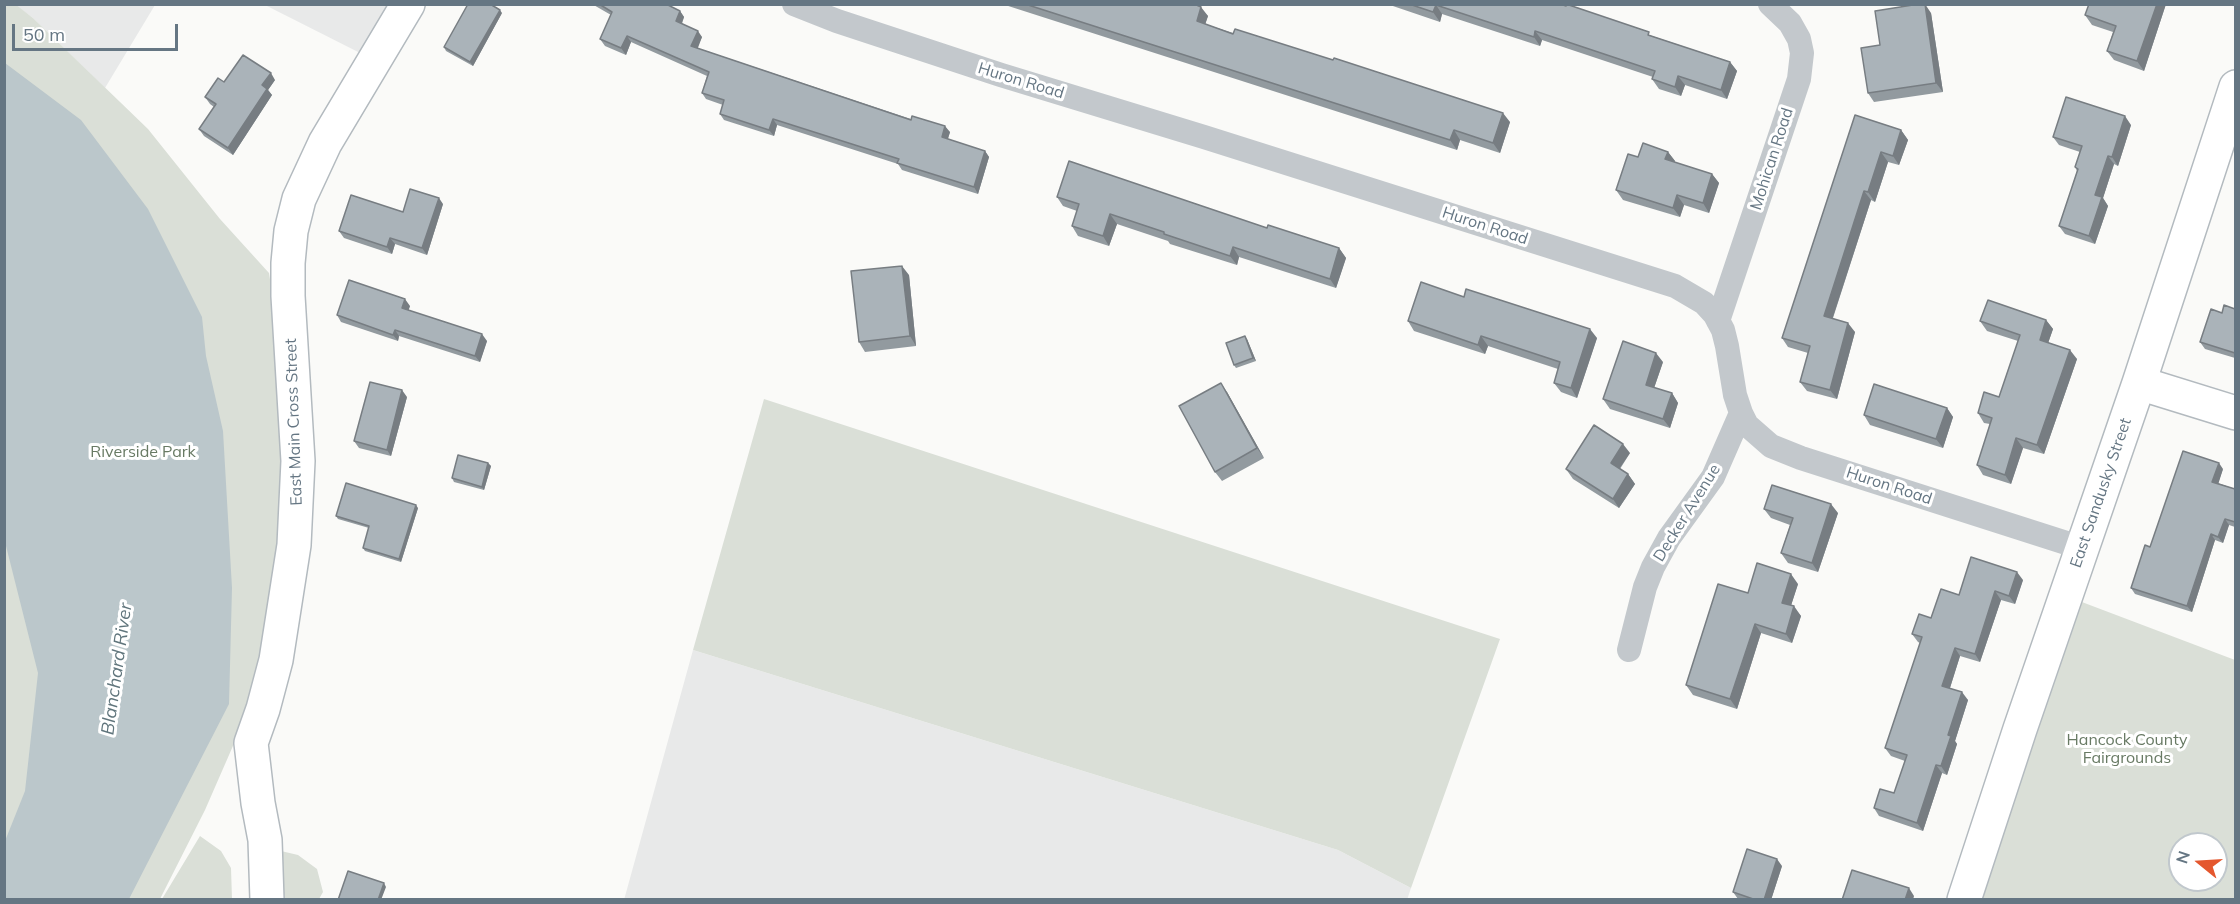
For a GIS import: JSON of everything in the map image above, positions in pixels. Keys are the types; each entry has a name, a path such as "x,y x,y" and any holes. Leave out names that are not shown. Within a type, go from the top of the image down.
{"main road":[{"name":"East Main Cross Street","path":"267,900 265,840 258,803 252,743 276,660 294,545 298,461 288,296 291,231 299,200 325,143 408,4"},
{"name":"East Sandusky Street","path":"1964,900 2139,383 2235,87"},
{"path":"2139,383 2235,413"}],"street":[{"name":"Huron Road","path":"794,4 837,21 1001,75 1676,286 1704,303 1718,321 1727,346 1735,395 1741,413 1747,425 1771,446 1801,458 2082,548"},
{"name":"Mohican Road","path":"1718,321 1799,79 1802,53 1799,39 1790,23 1770,4"},
{"name":"Decker Avenue","path":"1629,650 1645,587 1653,567 1669,538 1713,477 1741,413"}],"shaded area":[{"path":"15,5 155,5 105,88 33,18"},
{"path":"265,5 408,5 374,60"},
{"path":"693,650 1338,850 1411,888 1407,900 624,900"}],"green space":[{"name":"Riverside Park","path":"15,4 33,18 148,129 220,219 269,273 282,458 279,541 260,657 236,739 205,810 160,899 5,900 4,5"},
{"path":"764,399 1500,639 1411,888 1338,850 693,650"},
{"name":"Hancock County Fairgrounds","path":"2066,596 2235,660 2235,899 1964,900"},
{"path":"200,836 221,851 231,868 232,899 162,899"},
{"path":"281,851 298,855 317,869 323,892 319,899 285,899 278,854"}],"water":[{"name":"Riverside Park","path":"5,63 81,120 148,209 202,317 206,356 223,431 232,588 229,704 129,899 5,899 5,841 25,791 38,673 5,542"}],"building":[{"path":"468,4 490,4 500,10 470,62 444,47"},
{"path":"599,4 666,4 680,11 676,21 698,31 691,46 911,120 912,116 945,126 942,137 985,151 974,187 897,163 899,159 773,119 769,130 720,114 724,100 702,93 709,72 627,36 621,48 600,39 612,12"},
{"path":"1025,4 1194,4 1201,7 1197,21 1233,34 1235,29 1333,60 1334,58 1503,113 1493,143 1454,130 1450,140"},
{"path":"1409,4 1560,4 1566,6 1566,4 1649,32 1648,35 1730,62 1721,90 1678,76 1675,87 1652,79 1655,71 1535,31 1534,37 1436,5 1433,12"},
{"path":"1925,4 1936,83 1868,93 1861,48 1880,45 1875,11"},
{"path":"2089,4 2157,4 2137,61 2107,51 2116,26 2085,15"},
{"path":"243,55 271,73 262,85 267,89 228,148 199,129 216,104 205,97 218,78 224,82"},
{"path":"2066,97 2125,116 2112,157 2108,156 2095,195 2102,197 2089,236 2059,226 2078,169 2075,167 2082,146 2053,137"},
{"path":"1855,115 1901,130 1893,156 1881,152 1868,192 1864,191 1824,316 1848,323 1830,390 1800,382 1810,346 1782,338"},
{"path":"1643,143 1668,152 1665,159 1712,174 1703,203 1677,195 1673,208 1616,190 1628,154 1638,157"},
{"path":"1069,161 1267,228 1268,225 1339,248 1330,279 1233,247 1230,256 1110,214 1103,236 1072,226 1079,204 1057,197"},
{"path":"410,189 439,198 422,248 390,238 387,247 339,231 351,195 403,212"},
{"path":"902,266 910,336 859,342 851,271"},
{"path":"349,280 405,299 402,308 482,334 475,356 395,330 393,335 337,315"},
{"path":"1421,282 1464,297 1466,289 1590,329 1571,388 1554,383 1560,362 1481,336 1478,345 1408,321"},
{"path":"1988,300 2046,320 2040,340 2070,350 2037,445 2016,438 2005,475 1977,465 1992,418 1978,413 1984,392 1999,397 2020,335 1980,321"},
{"path":"2224,305 2235,309 2235,353 2200,342 2211,309 2222,313"},
{"path":"1245,336 1253,358 1234,365 1226,343"},
{"path":"1623,341 1656,353 1646,385 1672,393 1663,419 1603,399"},
{"path":"370,382 402,390 387,450 354,441"},
{"path":"1221,383 1257,448 1215,472 1179,406"},
{"path":"1874,384 1947,408 1936,439 1864,415"},
{"path":"1594,425 1623,444 1611,463 1628,474 1613,499 1566,469"},
{"path":"2183,451 2219,463 2212,482 2235,489 2235,522 2225,519 2218,537 2211,534 2187,606 2131,588 2145,545 2150,547"},
{"path":"458,455 488,463 482,487 452,478"},
{"path":"346,483 416,505 399,559 363,548 369,526 336,516"},
{"path":"1772,485 1831,504 1812,563 1781,553 1793,518 1764,509"},
{"path":"1971,557 2017,572 2009,596 1995,591 1975,654 1955,648 1942,686 1962,692 1941,766 1936,765 1917,823 1874,808 1880,789 1894,793 1907,755 1885,748 1922,637 1912,634 1919,614 1931,618 1941,589 1959,595"},
{"path":"1757,563 1791,574 1782,603 1794,606 1786,634 1755,624 1730,699 1686,685 1718,584 1748,593"},
{"path":"1747,849 1777,859 1764,900 1756,900 1733,892"},
{"path":"1852,870 1909,888 1905,900 1842,900"},
{"path":"348,871 384,883 378,900 338,900"}],"water label":[{"name":"Blanchard River","path":"117,669"}]}
